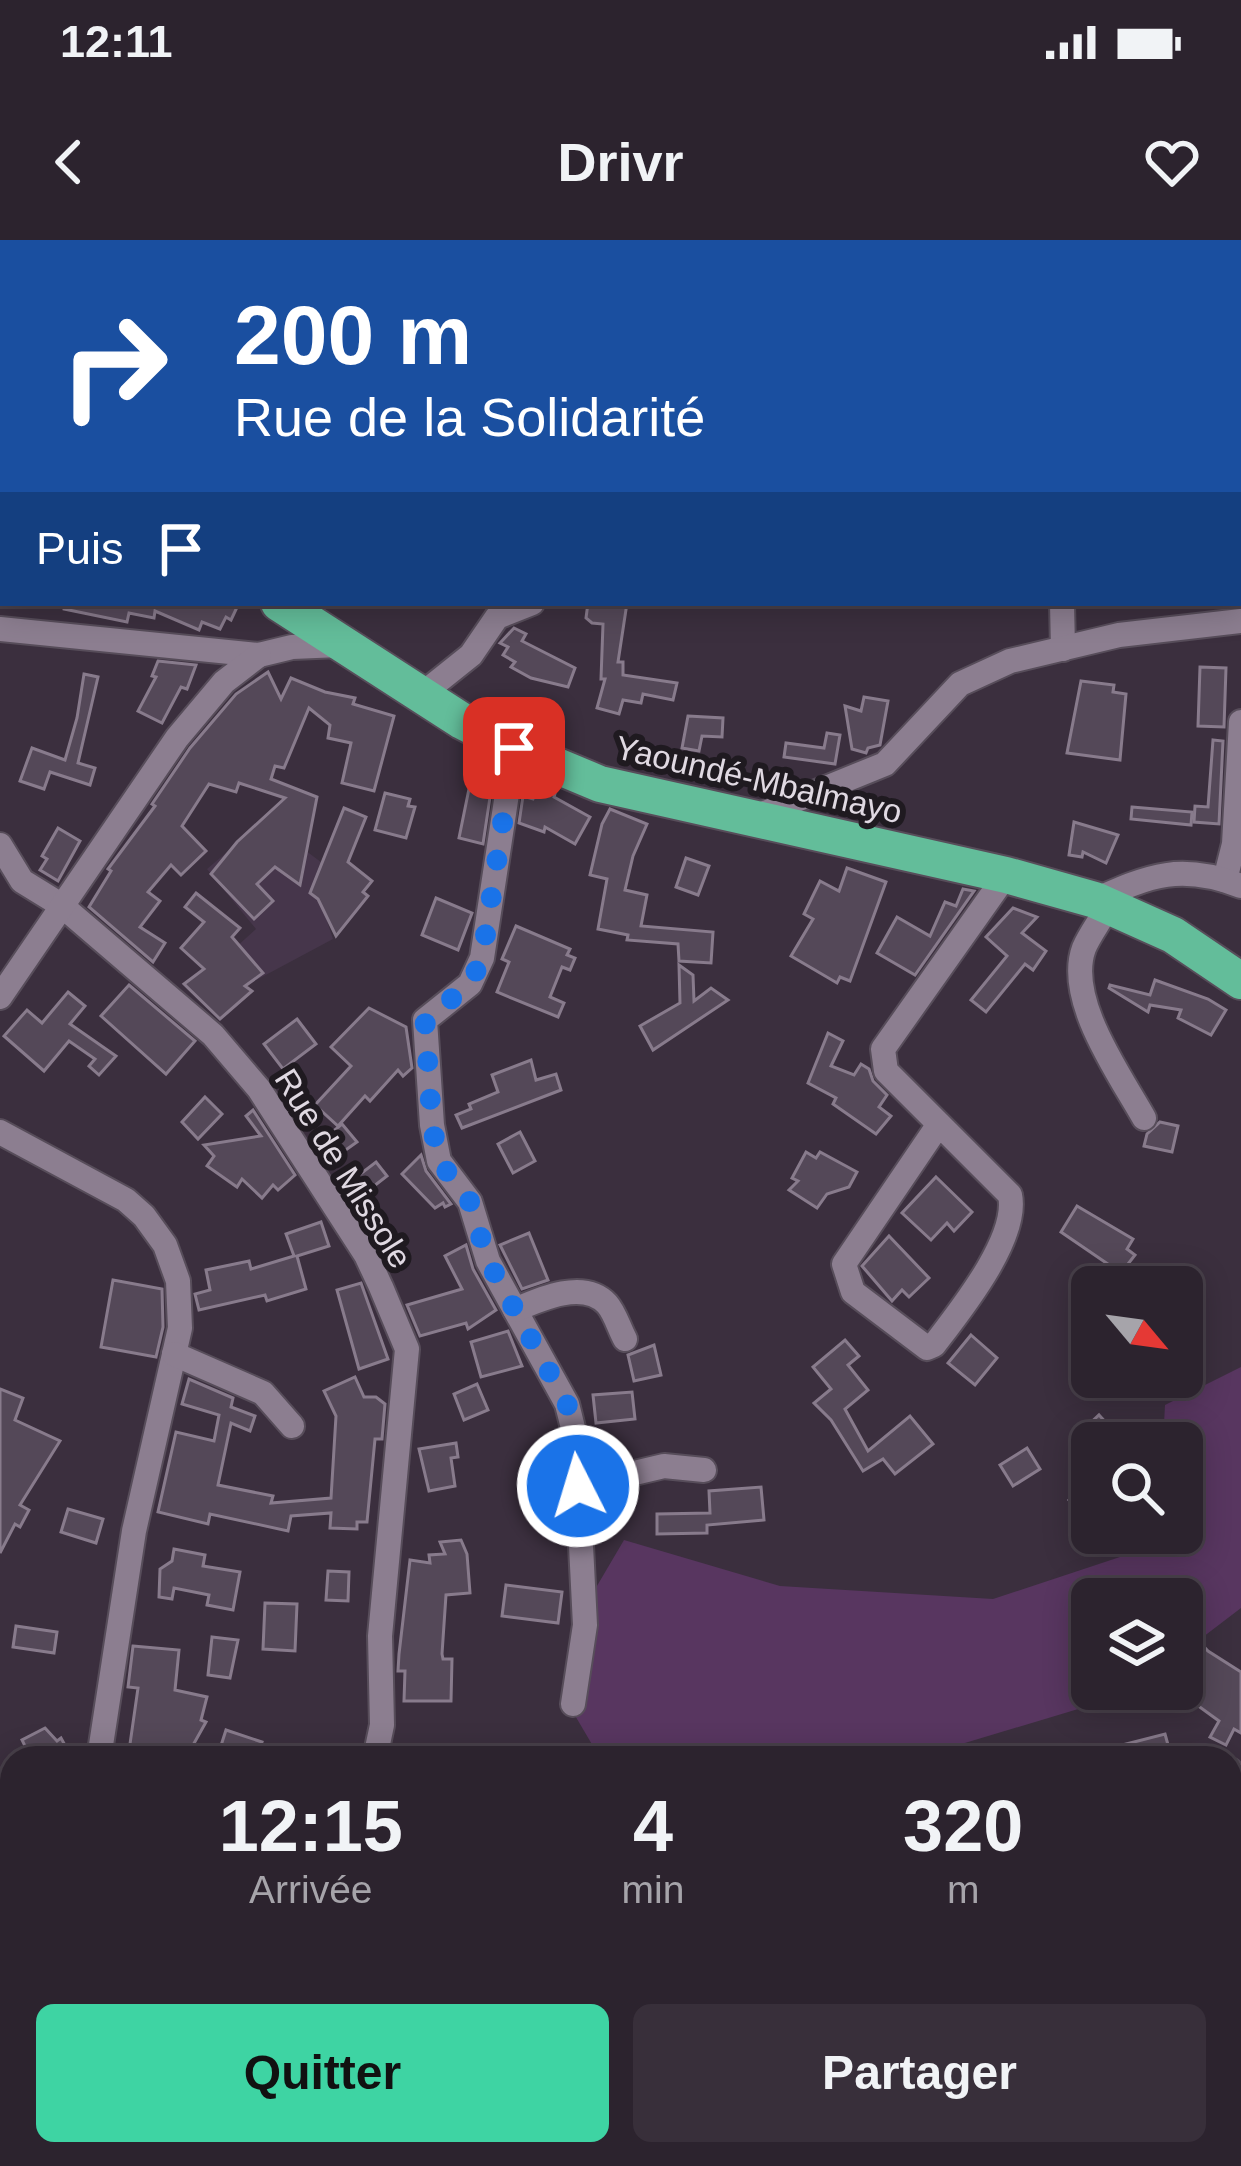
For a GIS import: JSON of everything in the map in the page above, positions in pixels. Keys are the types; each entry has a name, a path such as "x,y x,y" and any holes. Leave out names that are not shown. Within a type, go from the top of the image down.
{"highway":[{"name":"Yaoundé-Mbalmayo","path":"283,606 421,695 514,748 600,784 1006,874 1102,903 1173,934 1241,981"}],"street":[{"path":"421,695 471,656 496,617 524,606"},
{"path":"1062,606 1064,650"},
{"path":"748,820 885,764 960,684 1010,661 1119,635 1234,616"},
{"path":"0,629 259,655 292,647 340,645"},
{"path":"0,997 177,738 224,682 259,655"},
{"path":"1144,1118 1090,1018 1081,982 1083,951 1102,903 1155,874 1187,872 1233,883 1241,722"},
{"path":"514,748 482,958 470,984 425,1020 439,1161 470,1202 488,1261 567,1404 583,1468 578,1486 585,1625 573,1704"},
{"path":"0,844 11,882"},
{"path":"940,1124 844,1264 853,1292 927,1348 964,1305 1010,1226 1013,1210 1010,1195 940,1124 886,1071 883,1049 1006,874"},
{"name":"Rue de Missole","path":"11,882 61,905 213,1035 259,1089 366,1255 406,1348 380,1636 378,1746"},
{"path":"0,1132 126,1199 165,1245 178,1281 180,1328 134,1532 101,1746"},
{"path":"514,1310 562,1293 588,1293 605,1301 625,1339"},
{"path":"174,1354 263,1393 292,1426"},
{"path":"583,1468 609,1479 664,1466 704,1470"}],"shaded area":[{"path":"268,817 333,871 323,909 333,939 247,985 224,958 256,929 207,869"},
{"path":"1241,1367 1241,1608 1203,1637 1203,1578 1071,1578 1071,1710 1075,1710 955,1746 593,1746 570,1707 594,1591 624,1540 780,1586 993,1599 1124,1554 1203,1554 1203,1422 1164,1422 1165,1405 1179,1398 1203,1398 1203,1386"}],"building":[{"path":"238,606 220,629 202,622 199,630 155,611 154,618 129,613 127,622 64,609"},
{"path":"588,606 627,606 618,662 623,662 623,675 677,683 673,700 643,694 641,703 623,700 619,714 597,708 605,679 601,679 603,624 586,618"},
{"path":"514,628 526,634 522,641 575,668 568,687 531,678 511,667 515,662 503,655 508,647 500,643"},
{"path":"158,661 196,665 187,689 181,687 162,723 138,711 156,677 152,676"},
{"path":"1200,667 1226,668 1224,727 1198,726"},
{"path":"268,672 281,699 291,678 394,716 374,791 342,783 351,743 328,738 330,725 309,708 284,768 275,766 271,779 317,797 300,885 275,867 257,884 273,901 254,919 211,874 237,842 285,798 239,783 236,792 209,784 182,826 206,851 181,875 171,865 148,892 160,901 140,927 165,943 153,962 89,907 108,869 190,748 236,694"},
{"path":"84,674 98,677 78,763 95,768 90,785 50,772 44,789 20,781 32,748 65,760"},
{"path":"1081,681 1114,685 1113,692 1126,694 1120,760 1067,753"},
{"path":"864,697 888,701 880,745 866,753 852,749 845,706 861,711"},
{"path":"688,716 723,718 722,737 702,736 699,751 682,748"},
{"path":"827,733 840,735 835,764 784,757 786,743 824,748"},
{"path":"1213,740 1223,741 1219,824 1194,822 1195,806 1208,807"},
{"path":"471,779 492,784 483,844 459,838"},
{"path":"540,783 556,790 554,797 590,817 575,844 545,827 544,832 519,823 523,796 533,799"},
{"path":"385,793 410,799 408,806 415,807 406,838 375,830"},
{"path":"1132,807 1192,812 1191,825 1131,819"},
{"path":"344,808 366,817 348,862 372,881 363,892 368,896 336,936 318,899 310,893"},
{"path":"610,809 647,824 625,890 647,895 641,926 713,932 711,963 679,961 678,944 627,940 628,935 598,929 607,879 590,875"},
{"path":"1074,822 1118,835 1106,863 1083,852 1082,857 1069,855"},
{"path":"58,828 80,841 58,881 40,870 47,859 42,856"},
{"path":"686,858 709,866 698,895 676,887"},
{"path":"847,868 886,882 850,981 840,977 837,983 791,956 813,919 804,914 820,881 839,891"},
{"path":"963,889 974,891 915,975 877,953 897,917 930,936 945,902 956,906"},
{"path":"196,893 240,928 232,937 263,973 245,986 252,991 220,1019 184,984 204,969 181,948 204,922 185,907"},
{"path":"436,898 472,913 458,950 422,935"},
{"path":"1013,908 1037,917 1022,933 1046,951 1033,970 1025,964 986,1012 971,1000 1007,956 986,937"},
{"path":"516,926 570,949 567,955 575,958 570,970 562,967 550,997 564,1003 558,1017 497,992 509,962 502,959"},
{"path":"679,965 693,975 694,1001 711,988 728,1000 653,1050 640,1026 680,1003"},
{"path":"1155,980 1226,1010 1211,1035 1178,1018 1181,1010 1150,1005 1148,1012 1109,988 1150,995"},
{"path":"129,985 195,1041 166,1074 101,1016"},
{"path":"68,992 85,1006 70,1024 116,1056 99,1075 89,1066 95,1059 69,1041 44,1071 4,1036 27,1010 42,1023"},
{"path":"369,1008 406,1027 412,1068 403,1076 398,1070 338,1126 315,1105 351,1066 331,1047"},
{"path":"297,1019 316,1044 283,1069 264,1044"},
{"path":"828,1033 843,1041 831,1066 854,1075 861,1064 887,1095 879,1107 891,1116 876,1134 833,1104 836,1098 808,1083"},
{"path":"531,1060 536,1080 556,1074 561,1090 462,1128 456,1115 498,1092 492,1075"},
{"path":"205,1097 222,1114 198,1139 182,1122"},
{"path":"253,1110 295,1175 278,1190 273,1185 262,1198 242,1179 237,1187 207,1166 214,1156 204,1145 261,1136 246,1116"},
{"path":"1160,1122 1178,1126 1172,1152 1144,1146 1147,1134"},
{"path":"342,1124 357,1142 340,1154 325,1138"},
{"path":"520,1132 535,1161 513,1173 498,1144"},
{"path":"806,1152 816,1158 820,1152 857,1172 849,1187 827,1194 817,1208 789,1190 798,1181 792,1178"},
{"path":"421,1155 426,1171 451,1204 435,1208 402,1174"},
{"path":"376,1162 387,1176 352,1203 342,1188"},
{"path":"936,1177 972,1212 954,1231 947,1223 931,1240 902,1213"},
{"path":"1077,1206 1133,1239 1127,1249 1135,1255 1126,1266 1111,1266 1061,1232"},
{"path":"321,1222 329,1246 297,1256 306,1289 267,1301 265,1295 199,1310 195,1294 210,1290 206,1270 249,1261 251,1269 294,1256 286,1234"},
{"path":"529,1233 548,1280 522,1289 500,1245"},
{"path":"889,1236 929,1278 909,1297 902,1290 892,1301 862,1266"},
{"path":"466,1245 473,1269 496,1310 468,1329 466,1323 420,1336 407,1305 462,1289 445,1256"},
{"path":"113,1280 162,1289 163,1327 156,1357 101,1347"},
{"path":"361,1283 388,1359 359,1369 337,1290"},
{"path":"508,1331 522,1366 481,1377 471,1342"},
{"path":"971,1335 997,1358 975,1385 948,1363"},
{"path":"845,1340 859,1356 848,1365 868,1390 845,1409 868,1451 910,1416 933,1444 895,1474 883,1459 863,1471 831,1420 814,1403 831,1389 813,1367"},
{"path":"654,1345 661,1375 634,1381 628,1355"},
{"path":"355,1377 364,1397 376,1397 385,1404 382,1439 375,1439 367,1522 357,1522 357,1529 330,1528 331,1513 291,1516 288,1531 210,1514 208,1524 158,1512 176,1432 214,1441 219,1415 182,1404 189,1379 233,1398 231,1407 255,1416 250,1431 231,1423 218,1485 273,1496 271,1503 331,1498 336,1416 324,1391"},
{"path":"477,1384 488,1410 464,1420 454,1394"},
{"path":"0,1389 23,1398 15,1420 60,1441 20,1505 29,1510 20,1527 15,1524 0,1553"},
{"path":"632,1392 635,1419 596,1423 593,1395"},
{"path":"456,1443 458,1457 451,1458 455,1486 429,1491 419,1449"},
{"path":"1027,1448 1040,1469 1013,1486 1000,1465"},
{"path":"761,1487 764,1520 707,1525 707,1533 657,1534 657,1514 710,1513 709,1491"},
{"path":"68,1509 103,1519 96,1543 61,1532"},
{"path":"461,1540 470,1593 446,1595 442,1654 443,1659 452,1659 451,1701 404,1701 405,1671 398,1671 410,1560 430,1563 429,1555 445,1554 440,1542"},
{"path":"174,1549 205,1555 203,1566 240,1572 233,1610 207,1605 209,1595 174,1588 172,1599 159,1597 160,1569 172,1561"},
{"path":"328,1571 349,1572 348,1601 326,1600"},
{"path":"506,1585 562,1592 558,1623 502,1616"},
{"path":"265,1603 297,1604 295,1651 263,1649"},
{"path":"16,1626 57,1632 54,1653 13,1647"},
{"path":"212,1637 238,1640 230,1678 208,1675"},
{"path":"133,1646 179,1650 175,1690 207,1697 201,1720 206,1722 192,1746 130,1746 138,1688 128,1687"},
{"path":"1203,1646 1241,1672 1241,1733 1234,1729 1226,1745 1210,1737 1219,1721 1203,1709"},
{"path":"45,1728 65,1746 25,1746 22,1740"},
{"path":"226,1730 262,1742 260,1746 221,1746"},
{"path":"1165,1734 1168,1746 1118,1746"}],"route":[{"path":"514,748 482,958 470,984 425,1020 432,1125 439,1161 470,1202 488,1261 567,1404 583,1468 578,1486"}]}
